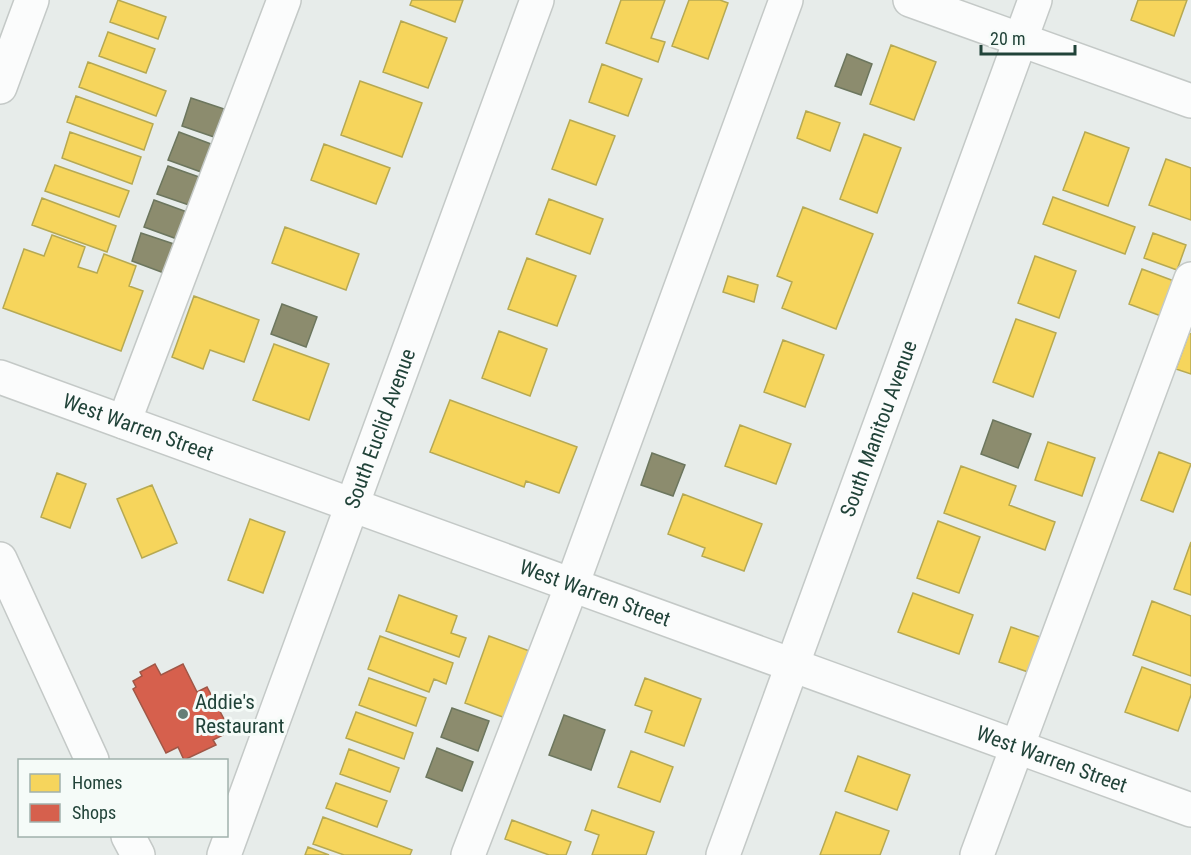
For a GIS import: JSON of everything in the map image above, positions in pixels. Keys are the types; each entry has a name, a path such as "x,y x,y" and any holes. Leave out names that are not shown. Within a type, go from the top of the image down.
{"street":[{"path":"124,422 284,0"},
{"name":"South Euclid Avenue","path":"224,855 537,0"},
{"path":"468,855 572,585 786,0"},
{"path":"910,0 1191,101"},
{"name":"South Manitou Avenue","path":"723,855 1035,0"},
{"path":"0,87 18,16"},
{"path":"977,855 1191,279"},
{"name":"West Warren Street","path":"0,377 1191,810"},
{"path":"0,559 92,759"},
{"path":"129,837 138,855"}],"building: Homes":[{"path":"118,0 166,17 158,39 110,22"},
{"path":"412,0 463,0 455,22 410,5"},
{"path":"621,0 665,0 651,38 665,42 658,62 606,43"},
{"path":"689,0 720,0 728,3 708,59 672,46"},
{"path":"1138,0 1187,0 1174,36 1131,20"},
{"path":"401,21 447,38 428,88 383,72"},
{"path":"108,32 155,49 146,73 99,56"},
{"path":"891,45 936,62 914,120 870,104"},
{"path":"88,62 166,91 156,116 79,87"},
{"path":"602,64 642,79 628,116 589,102"},
{"path":"360,81 422,103 402,157 341,135"},
{"path":"76,96 153,124 144,150 67,122"},
{"path":"806,111 840,123 830,151 797,138"},
{"path":"570,120 615,136 596,185 552,169"},
{"path":"70,132 141,157 132,184 62,158"},
{"path":"1085,132 1129,148 1108,206 1063,190"},
{"path":"864,134 901,148 877,213 840,199"},
{"path":"324,144 390,168 376,204 311,180"},
{"path":"1166,159 1191,168 1191,220 1149,205"},
{"path":"55,165 129,191 119,217 45,191"},
{"path":"1053,197 1135,227 1125,254 1043,224"},
{"path":"42,198 116,226 107,252 32,225"},
{"path":"549,199 603,219 590,254 536,234"},
{"path":"803,207 873,234 836,329 782,308 792,282 777,276"},
{"path":"285,227 359,254 346,290 272,263"},
{"path":"1153,233 1186,245 1177,270 1144,258"},
{"path":"52,235 85,247 78,267 97,273 104,254 136,266 129,286 143,291 121,351 3,308 24,249 44,256"},
{"path":"1035,256 1076,271 1059,318 1018,303"},
{"path":"527,258 576,276 557,326 508,309"},
{"path":"1142,269 1182,284 1169,319 1129,304"},
{"path":"728,276 758,285 754,302 723,292"},
{"path":"194,296 259,320 244,362 210,350 203,369 172,357"},
{"path":"1016,319 1056,333 1033,397 993,382"},
{"path":"499,331 547,349 530,396 482,378"},
{"path":"1189,333 1191,334 1191,374 1176,369"},
{"path":"783,340 824,355 805,407 764,392"},
{"path":"274,344 329,364 309,420 253,400"},
{"path":"450,400 577,447 559,493 526,481 524,487 430,452"},
{"path":"740,425 791,444 776,484 725,466"},
{"path":"1048,442 1095,458 1082,496 1035,480"},
{"path":"1159,452 1191,464 1173,512 1141,500"},
{"path":"961,466 1016,486 1009,505 1055,522 1045,550 944,513"},
{"path":"57,473 86,484 70,528 41,517"},
{"path":"152,485 177,543 142,558 117,499"},
{"path":"683,494 762,524 744,571 702,556 705,548 668,534"},
{"path":"250,519 285,532 263,593 228,580"},
{"path":"938,521 980,537 959,593 917,578"},
{"path":"1191,542 1191,595 1174,589"},
{"path":"913,593 973,615 959,654 898,632"},
{"path":"399,595 457,616 451,633 466,638 459,657 386,631"},
{"path":"1152,601 1191,616 1191,676 1133,655"},
{"path":"1011,627 1043,638 1031,673 999,662"},
{"path":"380,636 453,663 446,684 434,679 429,692 368,669"},
{"path":"489,636 532,652 508,719 465,703"},
{"path":"1142,667 1191,685 1191,695 1178,731 1125,712"},
{"path":"369,678 426,698 416,726 359,705"},
{"path":"645,678 701,699 684,746 645,732 652,711 635,705"},
{"path":"356,712 413,733 404,759 346,738"},
{"path":"349,749 399,768 390,792 340,774"},
{"path":"631,751 673,767 660,802 618,787"},
{"path":"858,756 910,775 897,810 845,791"},
{"path":"336,783 387,801 377,827 326,808"},
{"path":"592,810 654,832 646,855 592,855 599,835 585,830"},
{"path":"836,812 889,831 880,855 820,855"},
{"path":"323,817 412,850 410,855 344,855 313,844"},
{"path":"512,820 571,842 566,855 549,855 505,839"},
{"path":"308,847 329,855 305,855"}],"building: Shops":[{"name":"Addie's Restaurant","path":"155,664 161,675 183,664 197,692 207,687 225,721 217,725 223,735 213,740 216,745 186,759 184,759 178,747 166,753 133,689 136,687 133,681 142,676 140,672"}],"building: Industry":[{"path":"847,54 872,64 861,95 835,86"},
{"path":"191,98 224,109 214,137 182,126"},
{"path":"179,132 211,144 201,172 168,160"},
{"path":"168,166 199,177 189,205 157,194"},
{"path":"154,200 187,212 177,239 144,227"},
{"path":"141,233 174,244 164,273 132,261"},
{"path":"282,304 317,317 306,347 271,334"},
{"path":"993,420 1031,434 1018,468 981,454"},
{"path":"652,453 685,465 673,496 641,485"},
{"path":"452,708 489,721 478,751 441,737"},
{"path":"564,715 605,730 591,770 549,755"},
{"path":"437,748 473,762 462,791 426,777"}],"place":[{"name":"Addie's Restaurant","path":"183,714"}]}
